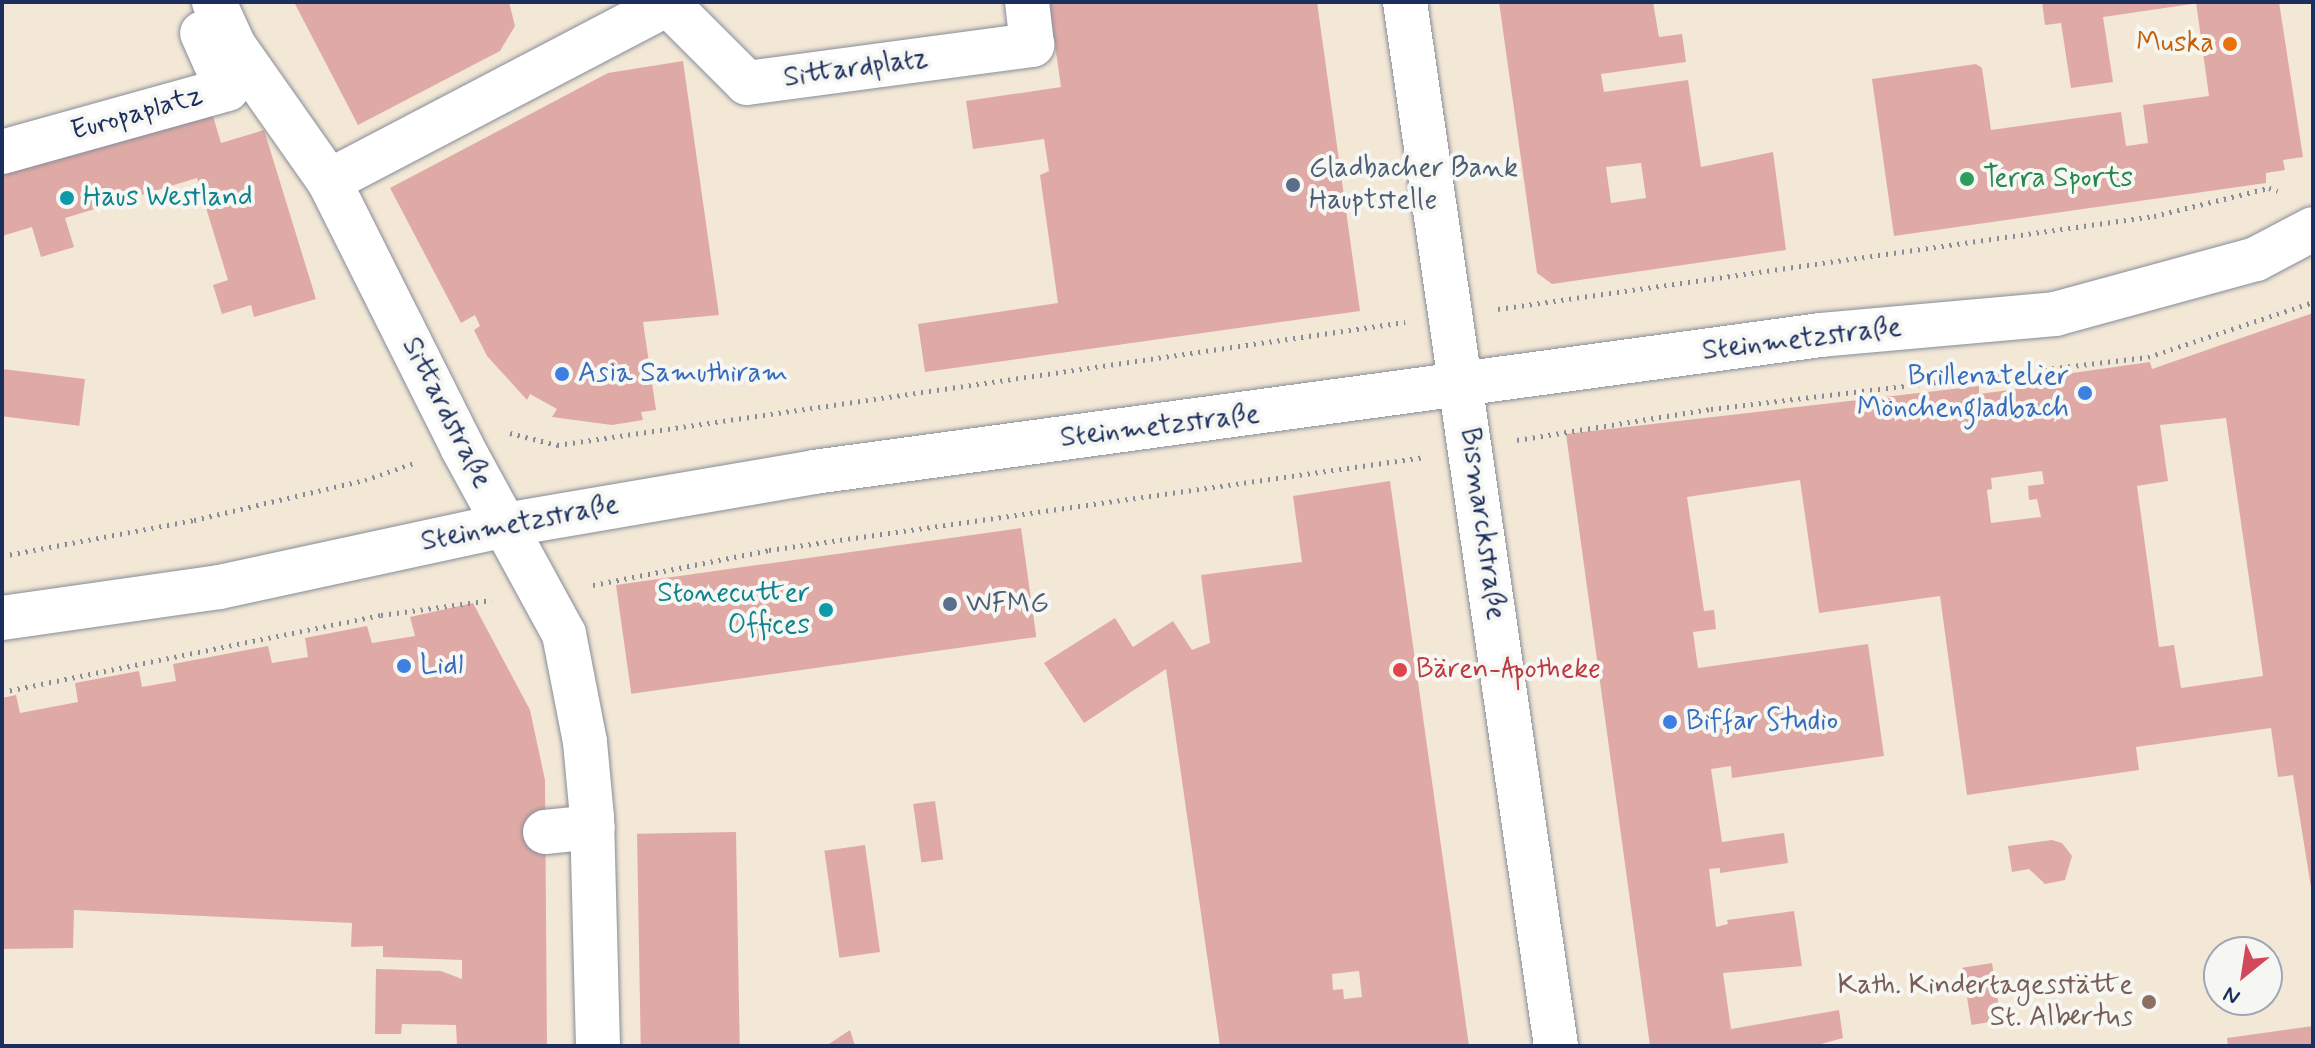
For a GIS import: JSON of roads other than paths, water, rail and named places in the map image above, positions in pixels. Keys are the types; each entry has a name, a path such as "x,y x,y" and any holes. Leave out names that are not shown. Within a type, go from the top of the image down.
{"main road":[{"name":"Europaplatz","path":"2,152 227,89 187,2"},
{"name":"Sittardstraße","path":"214,2 234,46 329,181 462,447 546,594 567,649 585,742 593,827 598,1046"},
{"name":"Sittardplatz","path":"329,181 670,4 747,83 1032,45 1027,2"},
{"name":"Bismarckstraße","path":"1405,2 1556,1046"},
{"name":"Steinmetzstraße","path":"2,618 219,587 505,525 814,472 1463,387 1821,335 2055,314 2256,259 2313,229"},
{"path":"545,832 593,827"}],"place":[{"name":"Muska","path":"2230,44"},
{"name":"Terra Sports","path":"1967,179"},
{"name":"Gladbacher Bank Hauptstelle","path":"1293,185"},
{"name":"Haus Westland","path":"67,198"},
{"name":"Asia Samuthiram","path":"562,374"},
{"name":"Brillenatelier Mönchengladbach","path":"2085,393"},
{"name":"WFMG","path":"950,604"},
{"name":"Stonecutter Offices","path":"826,610"},
{"name":"Lidl","path":"404,666"},
{"name":"Bären-Apotheke","path":"1400,670"},
{"name":"Biffar Studio","path":"1670,722"},
{"name":"Kath. Kindertagesstätte St. Albertus","path":"2149,1002"}]}
